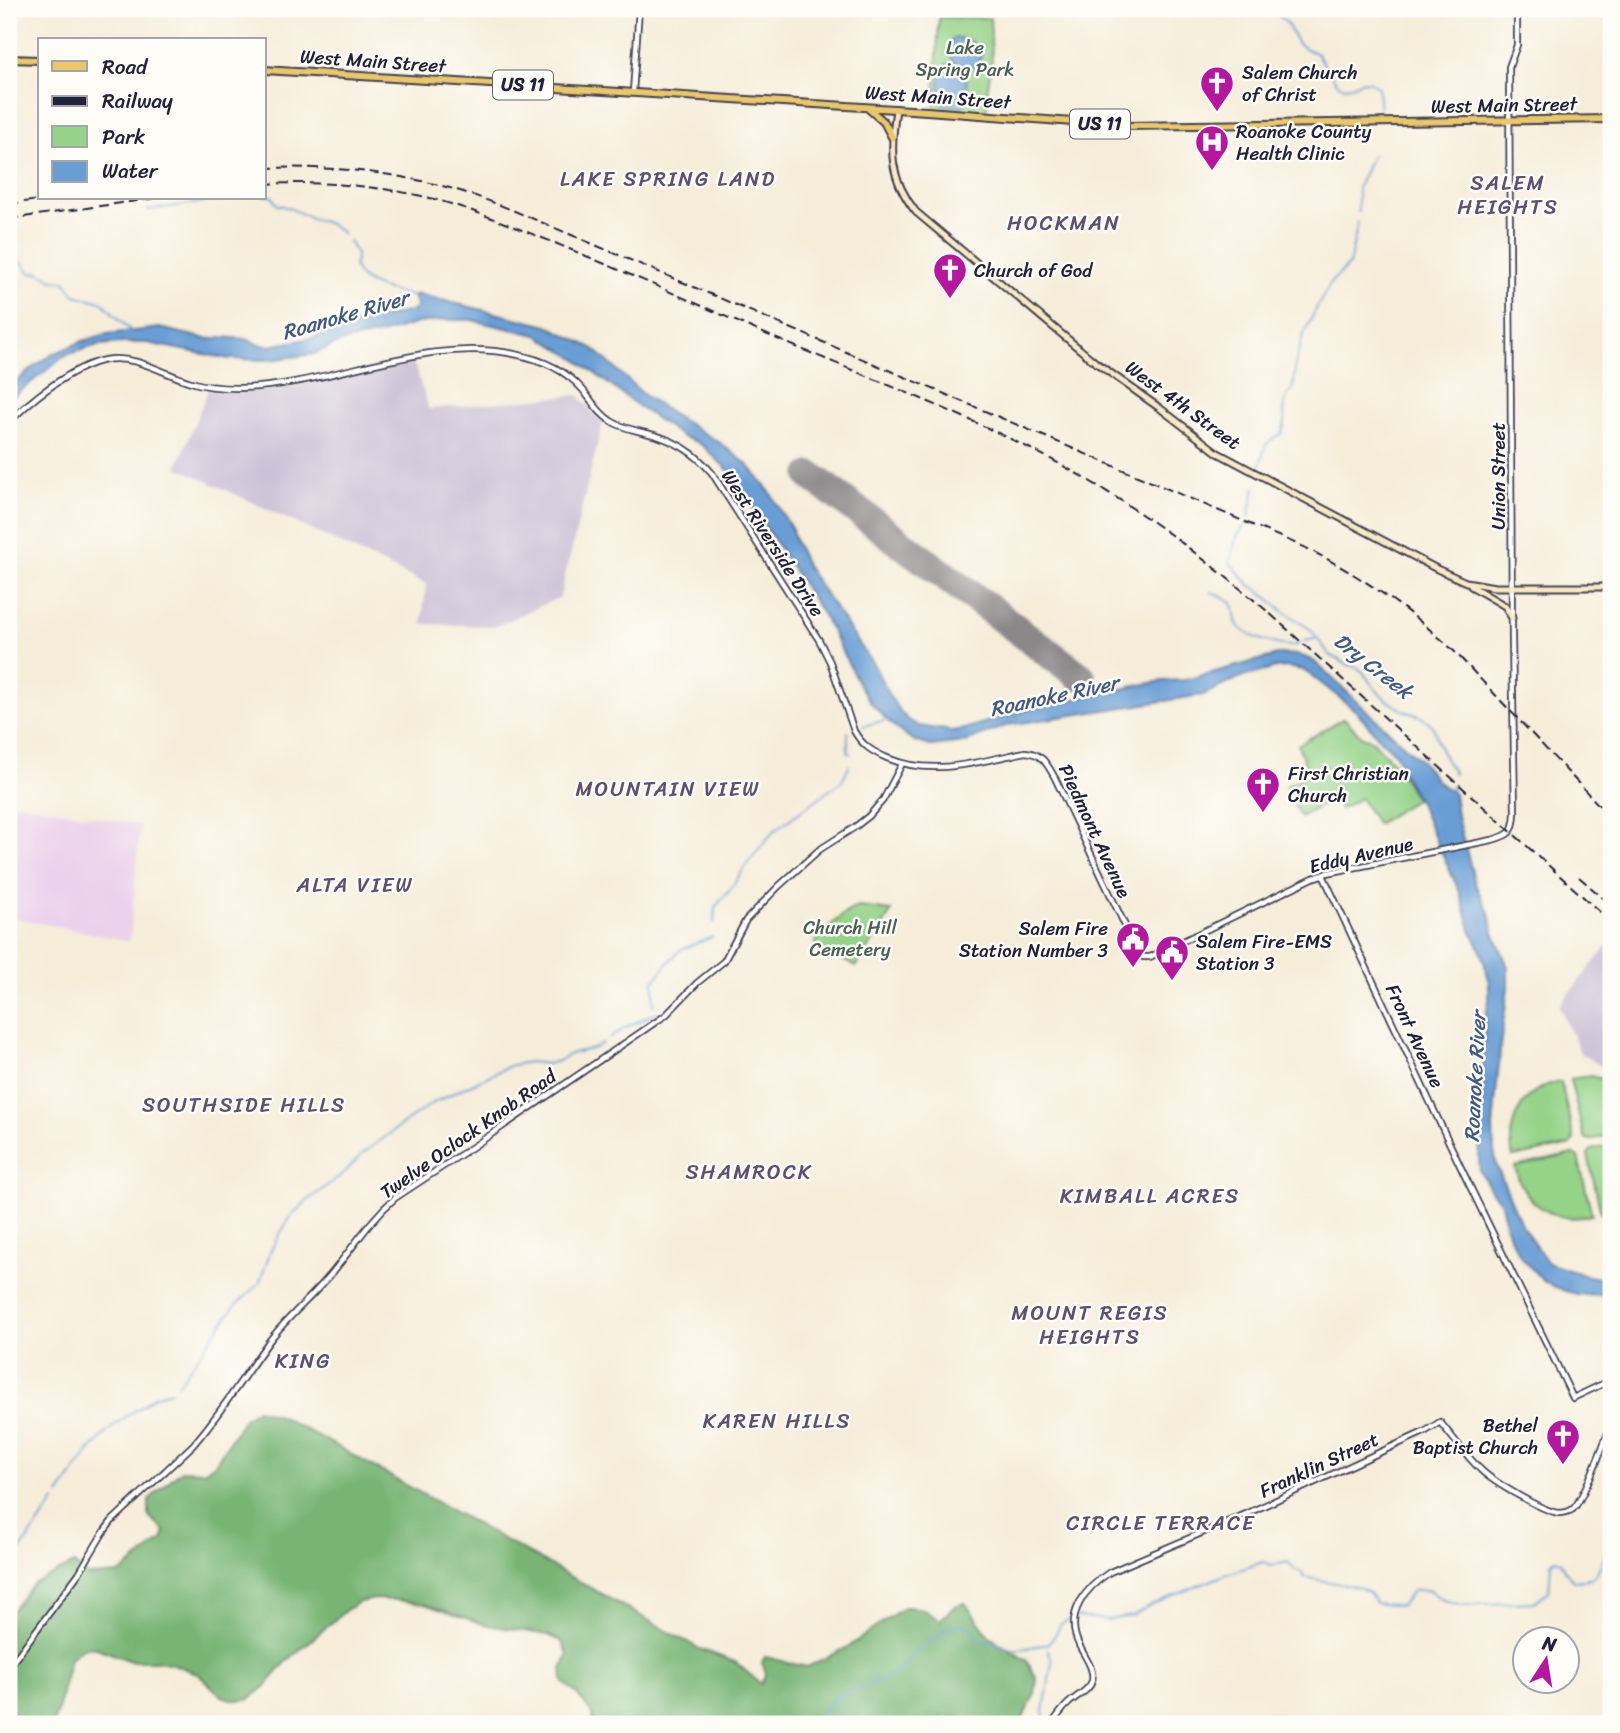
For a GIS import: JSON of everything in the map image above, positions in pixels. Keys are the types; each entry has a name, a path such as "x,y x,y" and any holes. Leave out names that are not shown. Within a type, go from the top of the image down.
{"main road":[{"path":"9,59 38,60"},
{"name":"West Main Street","path":"266,70 866,107 1126,126 1611,119"},
{"path":"866,107 884,122 892,137"},
{"name":"West 4th Street","path":"896,109 892,160 904,196 916,212 1096,362 1205,444 1466,582 1512,588 1611,587"},
{"path":"1466,582 1505,606 1512,618"}],"street":[{"path":"633,92 639,9"},
{"name":"Union Street","path":"1512,830 1515,813 1509,67 1517,45 1517,9"},
{"name":"West Riverside Drive","path":"9,423 41,393 83,368 106,360 133,361 188,381 237,388 295,382 454,350 505,352 548,363 569,376 608,420 676,443 706,466 716,478 820,640 854,731 870,750 902,764 922,768 952,767 1025,752 1037,754"},
{"name":"Piedmont Avenue","path":"1037,754 1045,760 1055,778 1138,953 1146,958"},
{"name":"Twelve Oclock Knob Road","path":"9,1667 79,1573 106,1529 204,1432 277,1331 335,1270 383,1208 666,1015 696,983 724,961 746,920 779,886 819,850 869,816 883,800 902,764"},
{"name":"Eddy Avenue","path":"1146,958 1322,875 1466,846 1504,836 1512,830"},
{"name":"Front Avenue","path":"1322,875 1573,1398 1611,1380"},
{"name":"Franklin Street","path":"1052,1724 1068,1703 1087,1689 1093,1678 1092,1670 1077,1640 1075,1620 1087,1591 1110,1572 1245,1514 1426,1431 1440,1422 1488,1476 1542,1507 1556,1512 1567,1512 1577,1504 1611,1425"}],"shaded area":[{"path":"413,361 429,409 578,395 603,422 560,597 496,626 422,624 426,584 177,467 208,390 242,392 277,389"},
{"path":"12,802 140,825 130,941 9,917 9,805"},
{"path":"1611,941 1611,1072 1581,1054 1559,1006"}],"green space":[{"name":"Lake Spring Park","path":"939,18 990,18 992,60 986,114 934,109"},
{"path":"1344,718 1362,737 1372,740 1396,765 1416,799 1377,824 1360,798 1340,809 1337,801 1329,798 1326,803 1300,817 1286,786 1309,774 1298,745"},
{"name":"Church Hill Cemetery","path":"859,907 892,911 856,967 815,945 815,942 841,916"},
{"path":"1590,1076 1611,1081 1611,1135 1589,1140 1584,1137 1570,1079"},
{"path":"1561,1082 1574,1139 1571,1145 1513,1157 1512,1132 1520,1109 1536,1091"},
{"path":"1611,1145 1611,1211 1601,1213 1588,1155 1591,1150"},
{"path":"1573,1154 1578,1157 1592,1215 1566,1217 1543,1209 1526,1192 1515,1167"},
{"path":"257,1409 282,1417 336,1446 700,1649 735,1662 761,1684 766,1674 762,1662 765,1657 807,1667 850,1646 904,1607 920,1608 940,1620 955,1606 965,1603 990,1637 1027,1661 1037,1679 1035,1693 1020,1724 964,1724 958,1717 942,1717 930,1724 590,1724 594,1717 578,1695 563,1682 562,1669 568,1654 561,1641 548,1635 487,1625 424,1604 375,1599 359,1602 346,1610 287,1661 265,1687 248,1700 234,1700 222,1696 198,1674 173,1664 131,1661 94,1647 81,1649 70,1658 53,1724 9,1724 9,1614 34,1583 74,1564 88,1576 119,1574 162,1540 165,1532 149,1516 149,1500 181,1470 203,1471 215,1464 245,1417"}],"water":[{"path":"956,38 972,43 979,51 978,63 966,67 953,60 948,50 952,40"},
{"path":"948,63 960,69 965,76 966,97 962,107 944,105 938,100 941,75"},
{"path":"417,294 548,326 593,348 644,395 719,442 748,465 770,492 792,530 807,567 875,667 889,695 907,719 919,726 952,731 964,729 1033,708 1162,681 1185,680 1281,654 1308,658 1316,663 1422,762 1436,780 1454,794 1458,821 1476,886 1489,912 1508,967 1493,1127 1497,1167 1521,1224 1548,1263 1584,1275 1611,1280 1611,1295 1576,1294 1555,1288 1542,1280 1521,1257 1508,1234 1501,1204 1480,1171 1485,1019 1489,1001 1489,980 1460,893 1396,754 1356,711 1303,670 1276,668 1239,678 1203,695 1008,725 965,742 931,746 917,742 903,734 872,704 826,620 729,471 704,447 683,437 573,357 537,335 471,320 418,323 341,342 314,354 269,360 229,359 147,343 98,345 66,355 9,400 9,388 35,366 53,354 106,334 160,328 203,338 246,339 269,346 312,338 415,310 417,307 413,296"}],"waterway":[{"name":"Dry Creek","path":"1271,9 1285,21 1299,45 1317,54 1337,83 1344,87 1361,81 1371,82 1378,87 1380,116"},
{"name":"Dry Creek","path":"1358,212 1358,187 1373,154"},
{"path":"266,196 272,196 277,205 330,225 343,234"},
{"path":"148,210 220,200"},
{"name":"Dry Creek","path":"1260,466 1266,444 1282,433 1286,397 1292,390 1303,336 1332,281 1349,265 1358,222"},
{"name":"Roanoke River","path":"348,240 355,253 354,267 360,277 381,288 412,296"},
{"path":"9,252 19,258 30,273 39,272 52,280 65,281 75,295 102,302 130,332"},
{"name":"Dry Creek","path":"1249,517 1255,487"},
{"name":"Dry Creek","path":"1247,523 1237,536 1230,563 1250,585 1310,629 1330,655 1363,672 1388,701 1429,722 1454,774"},
{"path":"9,586 9,606"},
{"path":"1211,592 1231,602 1241,629 1276,644 1299,644"},
{"path":"1304,641 1315,639"},
{"path":"863,726 886,720"},
{"path":"848,732 850,754"},
{"path":"714,923 715,907 775,830 842,781 849,766"},
{"name":"Dry Creek","path":"1450,794 1453,785"},
{"path":"654,1005 654,981 669,962 680,950 712,937"},
{"path":"609,1039 657,1012"},
{"path":"178,1384 234,1307 259,1284 271,1250 292,1215 344,1173 362,1154 433,1103 509,1066 531,1062 547,1064 603,1043"},
{"path":"59,1495 102,1437 153,1397 171,1391"},
{"path":"9,1566 55,1501"},
{"path":"1077,1617 1108,1620 1132,1616 1151,1605 1263,1562 1272,1565 1288,1562 1294,1569 1302,1572 1304,1577 1361,1588 1369,1592 1375,1603 1401,1606 1413,1590 1429,1590 1441,1599 1461,1605 1534,1602 1549,1591 1551,1563 1555,1559 1561,1561 1573,1580 1590,1579 1596,1573 1611,1543"},
{"path":"869,1684 900,1670 918,1650 953,1626 963,1624 971,1627 976,1636 987,1642 1016,1650 1047,1644 1061,1624 1072,1618"},
{"path":"1042,1724 1052,1661 1048,1649"},
{"path":"816,1724 835,1699 864,1686"}],"runway":[{"path":"811,476 1081,677"}],"railway":[{"path":"266,168 334,169 381,174 427,182 481,198 1304,547 1383,594 1438,636 1611,818"},
{"path":"266,184 306,183 368,187 430,198 478,213 925,400 1061,465 1153,522 1267,611 1611,922"},
{"path":"9,204 38,200"},
{"path":"9,219 143,200"},
{"path":"1579,877 1611,905"}],"place":[{"name":"Salem Church of Christ","path":"1217,113"},
{"name":"Roanoke County Health Clinic","path":"1212,172"},
{"name":"Church of God","path":"950,300"},
{"name":"First Christian Church","path":"1263,814"},
{"name":"Salem Fire Station Number 3","path":"1133,969"},
{"name":"Salem Fire-EMS Station 3","path":"1172,982"},
{"name":"Bethel Baptist Church","path":"1563,1466"}],"district":[{"name":"LAKE SPRING LAND","path":"668,179"},
{"name":"SALEM HEIGHTS","path":"1508,195"},
{"name":"HOCKMAN","path":"1064,223"},
{"name":"MOUNTAIN VIEW","path":"668,789"},
{"name":"ALTA VIEW","path":"355,885"},
{"name":"SOUTHSIDE HILLS","path":"244,1105"},
{"name":"SHAMROCK","path":"749,1172"},
{"name":"KIMBALL ACRES","path":"1150,1196"},
{"name":"MOUNT REGIS HEIGHTS","path":"1090,1325"},
{"name":"KING","path":"303,1361"},
{"name":"KAREN HILLS","path":"777,1421"},
{"name":"CIRCLE TERRACE","path":"1161,1523"}]}
